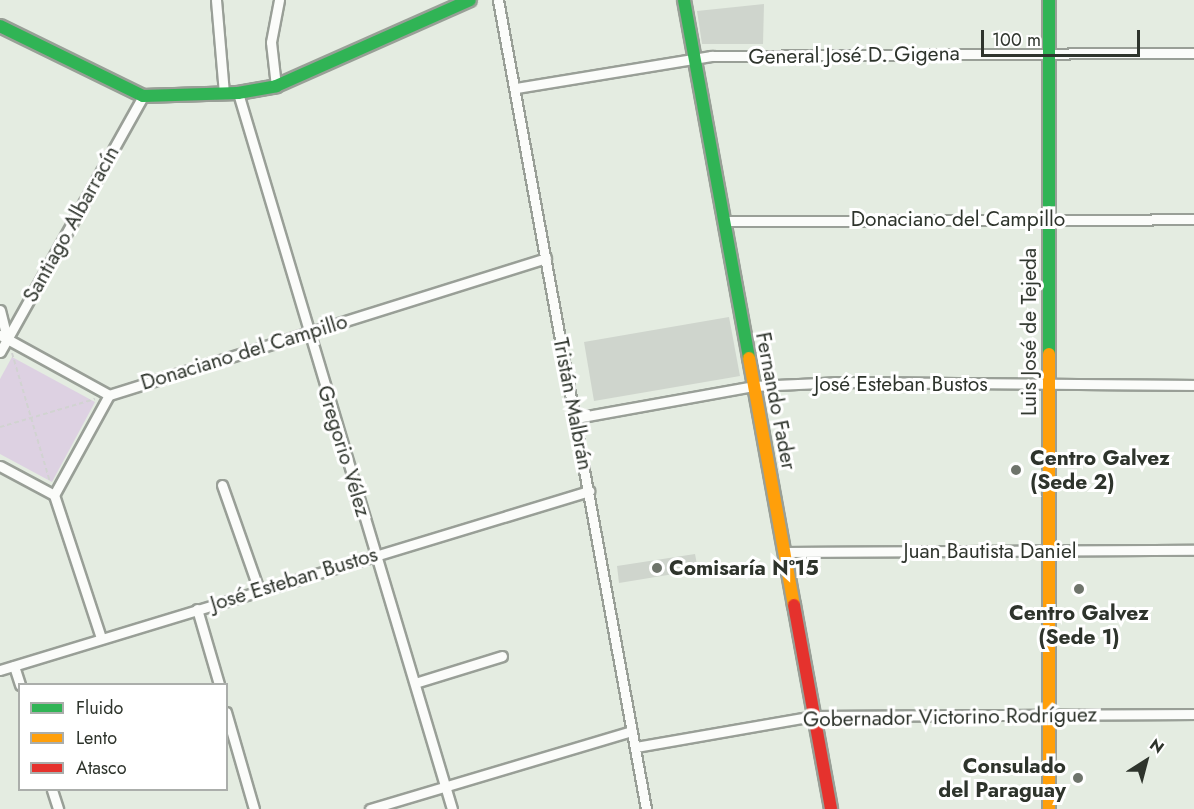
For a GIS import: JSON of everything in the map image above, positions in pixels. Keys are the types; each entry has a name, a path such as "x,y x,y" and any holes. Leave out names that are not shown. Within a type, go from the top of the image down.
{"main road":[{"path":"0,26 143,96 238,93 276,86 470,0"},
{"name":"Fernando Fader","path":"684,0 831,809"},
{"name":"Luis José de Tejeda","path":"1049,0 1050,809"}],"street":[{"path":"216,0 224,93"},
{"path":"276,86 271,42 279,0"},
{"name":"Tristán Malbrán","path":"498,0 590,491 646,809"},
{"name":"General José D. Gigena","path":"516,88 694,58 1194,53"},
{"name":"Gregorio Vélez","path":"238,93 307,332 452,809"},
{"name":"Santiago Albarracín","path":"0,352 4,336 143,96"},
{"name":"Donaciano del Campillo","path":"723,221 1194,219"},
{"name":"Donaciano del Campillo","path":"109,395 546,258"},
{"path":"0,310 4,336 109,395 54,495"},
{"name":"José Esteban Bustos","path":"576,418 753,386 843,382 1194,385"},
{"path":"0,466 54,495 101,638"},
{"path":"222,485 259,590"},
{"name":"José Esteban Bustos","path":"0,670 375,554 590,491"},
{"name":"Juan Bautista Daniel","path":"786,552 1194,550"},
{"path":"197,609 219,683"},
{"path":"415,683 502,656"},
{"path":"14,666 19,683"},
{"name":"Gobernador Victorino Rodríguez","path":"636,747 814,716 1194,714"},
{"path":"228,719 254,809"},
{"path":"370,809 632,731"},
{"path":"53,791 58,809"}],"path":[{"path":"4,336 54,495"},
{"path":"0,427 109,395"}],"shaded area":[{"path":"12,357 95,402 52,482 0,454 0,379"}],"building":[{"path":"764,4 763,44 702,44 697,11"},
{"path":"729,317 740,376 594,401 584,342"},
{"name":"Comisaría Nº15","path":"695,554 698,570 619,583 617,566"}],"traffic: fast":[{"path":"0,26 143,96 238,93 276,86 470,0"},
{"path":"684,0 749,358"},
{"path":"1049,0 1049,354"}],"traffic: slow":[{"path":"1049,354 1049,809"},
{"path":"749,358 794,605"}],"traffic: jam":[{"path":"794,605 831,809"}],"place":[{"name":"Centro Galvez (Sede 2)","path":"1016,470"},
{"name":"Comisaría Nº15","path":"657,568"},
{"name":"Centro Galvez (Sede 1)","path":"1079,589"},
{"name":"Consulado del Paraguay","path":"1078,778"}]}
